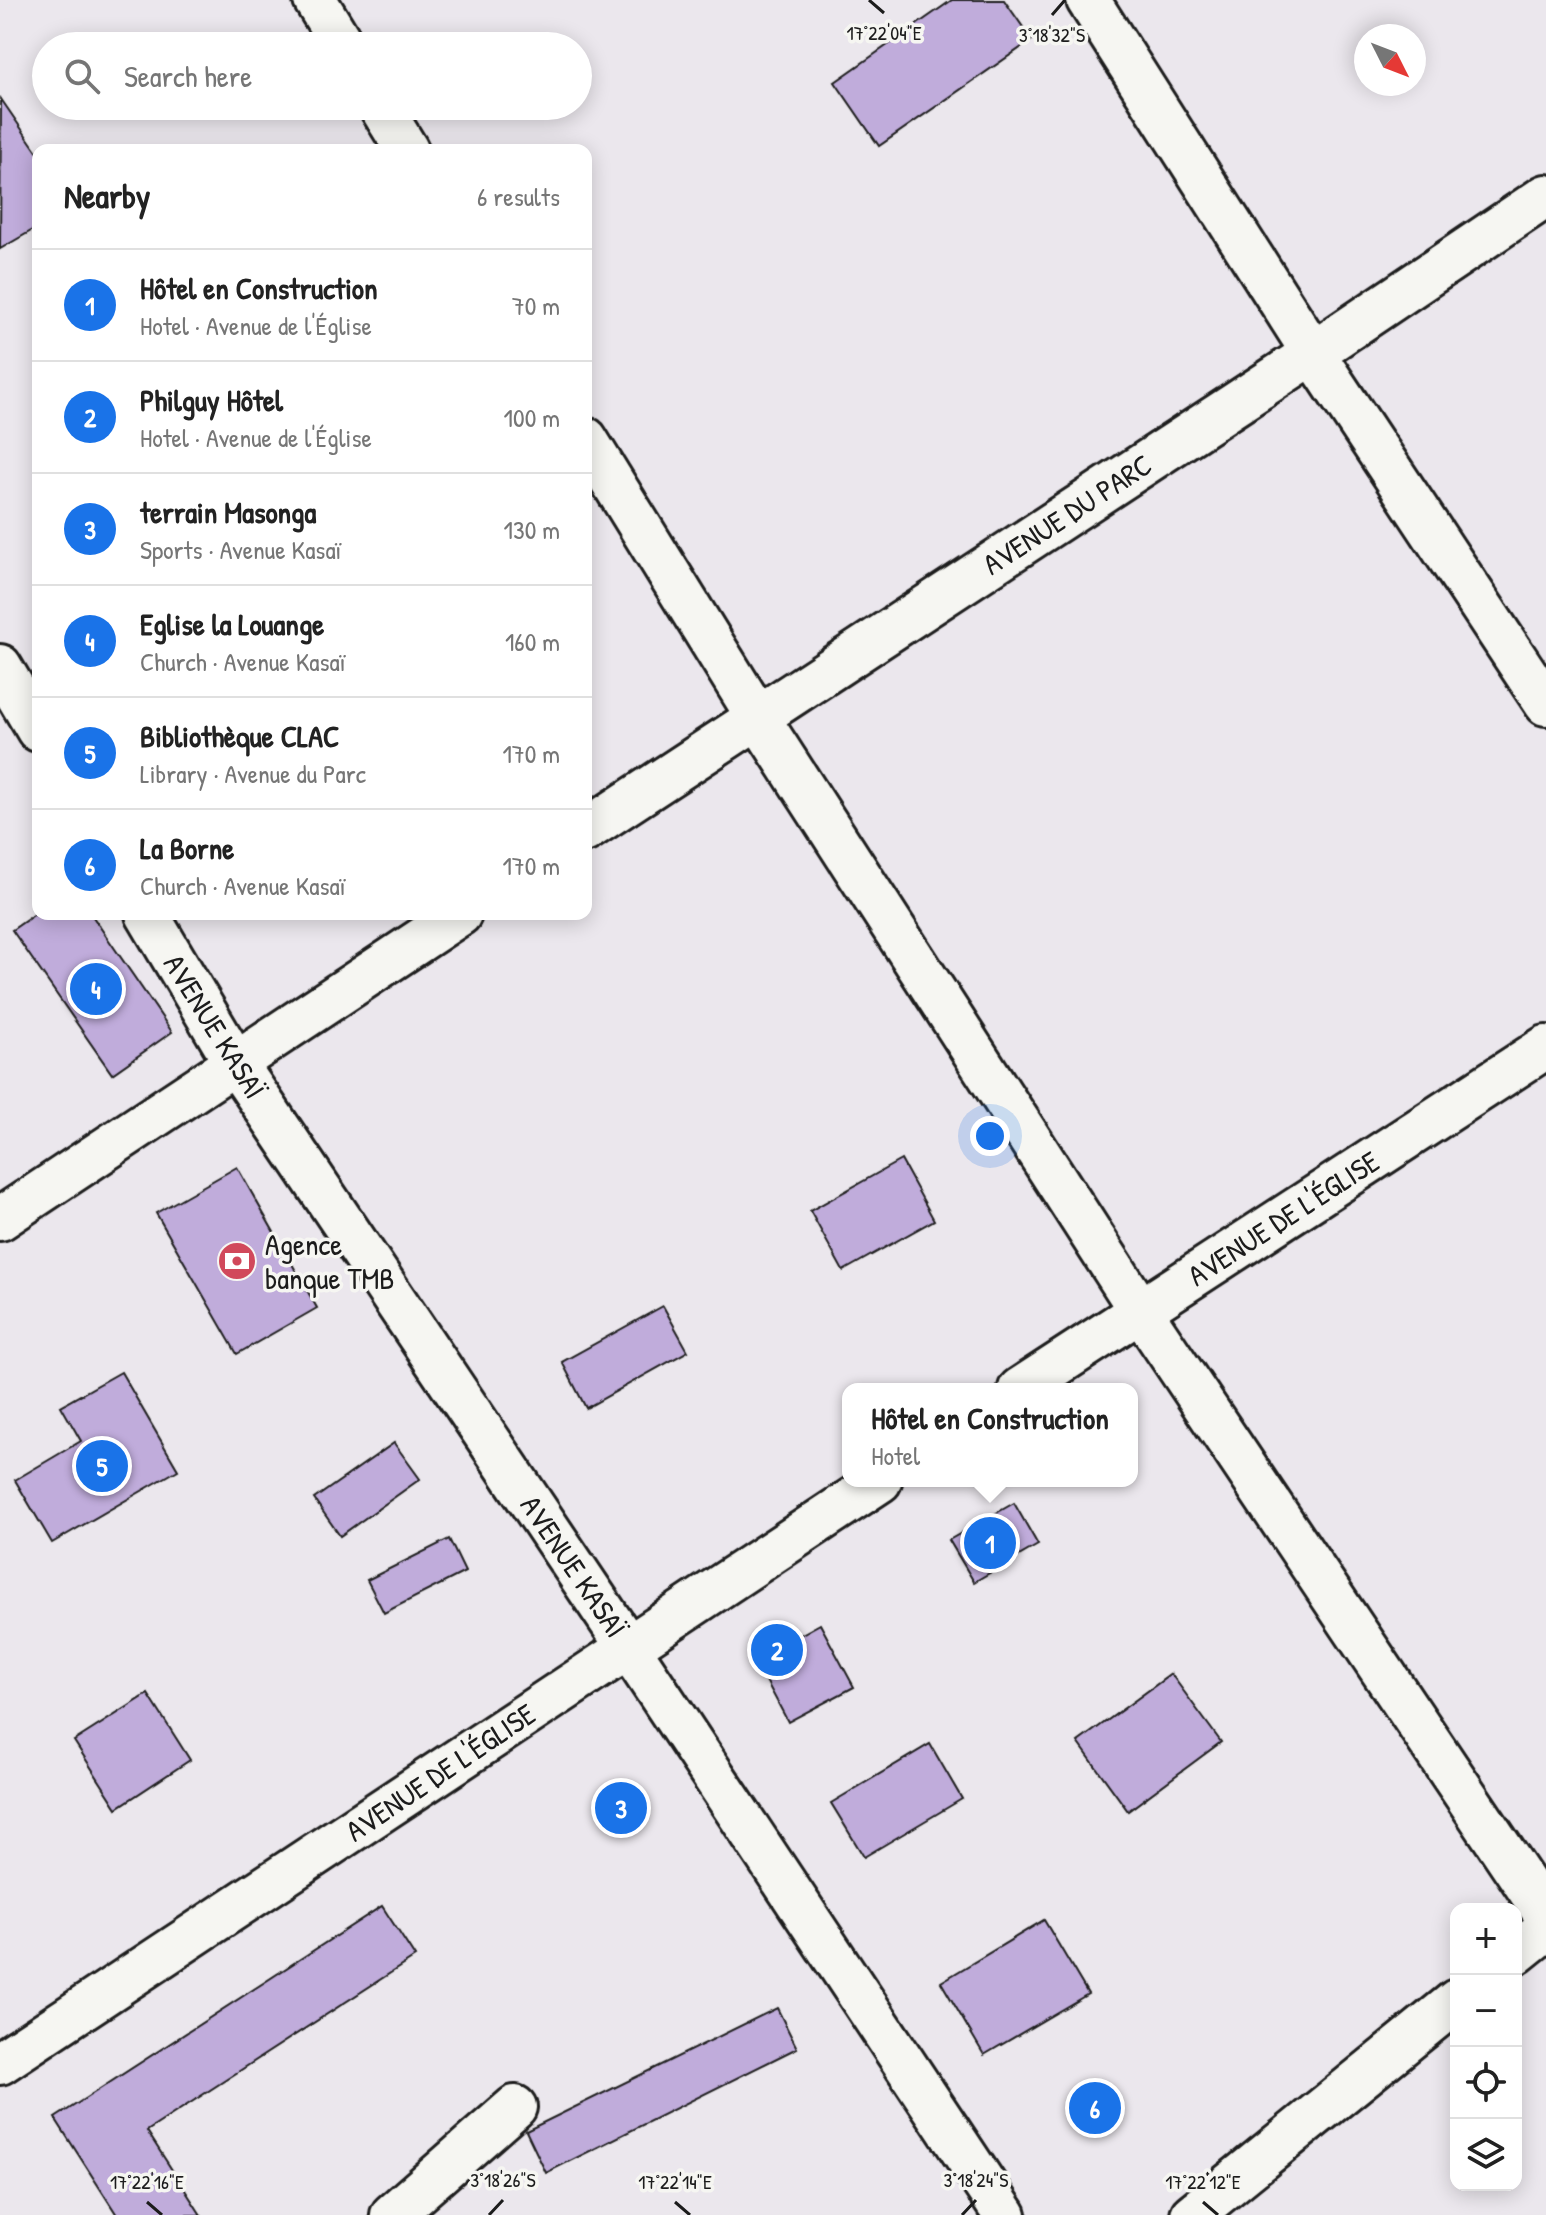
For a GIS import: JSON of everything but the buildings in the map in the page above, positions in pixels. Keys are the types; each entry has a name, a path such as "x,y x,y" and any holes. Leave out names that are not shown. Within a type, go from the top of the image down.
{"street":[{"path":"315,0 334,32"},
{"path":"1088,0 1313,353 1546,704"},
{"path":"389,120 403,144"},
{"name":"AVENUE DU PARC","path":"592,826 1313,353 1546,196"},
{"path":"592,449 757,716 1140,1310 1546,1915"},
{"path":"0,666 32,720"},
{"name":"AVENUE KASAÏ","path":"151,920 236,1064 1005,2215"},
{"path":"0,1219 451,920"},
{"name":"AVENUE DE L'ÉGLISE","path":"1029,1383 1546,1047"},
{"name":"AVENUE DE L'ÉGLISE","path":"0,2063 871,1487"},
{"path":"1522,1948 1546,1929"},
{"path":"1192,2215 1450,2006"},
{"path":"392,2215 515,2107"}],"place":[{"name":"Eglise la Louange","path":"96,989"},
{"name":"Agence banque TMB","path":"237,1261"},
{"name":"Bibliothèque CLAC","path":"102,1466"},
{"name":"Hôtel en Construction","path":"990,1543"},
{"name":"Philguy Hôtel","path":"777,1650"},
{"name":"terrain Masonga","path":"621,1808"},
{"name":"La Borne","path":"1095,2108"}]}
